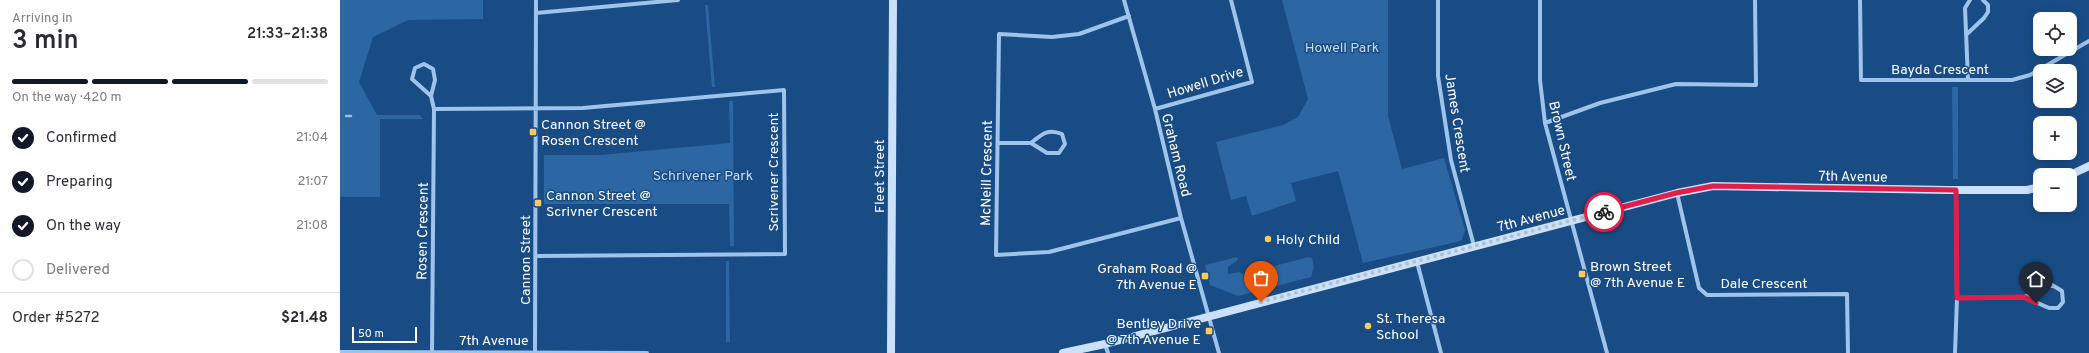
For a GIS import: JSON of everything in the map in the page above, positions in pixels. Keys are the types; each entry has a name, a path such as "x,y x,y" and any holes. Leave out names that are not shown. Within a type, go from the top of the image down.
{"street":[{"name":"Cannon Street","path":"535,353 536,0"},
{"path":"536,13 678,0"},
{"name":"Fleet Street","path":"892,353 893,0"},
{"name":"Graham Road","path":"1124,0 1155,109 1181,218 1219,353"},
{"name":"Howell Drive","path":"1155,109 1252,82 1231,0"},
{"name":"James Crescent","path":"1438,0 1438,76 1451,160 1474,246"},
{"name":"Brown Street","path":"1540,0 1540,80 1545,123 1607,353"},
{"path":"1545,123 1600,103 1676,84 1756,85 1755,0"},
{"name":"Bayda Crescent","path":"1860,0 1861,80 2012,80 2030,75 2089,41"},
{"path":"1968,80 1965,8 1970,0"},
{"path":"1967,34 1986,15 1988,5 1983,0"},
{"name":"McNeill Crescent","path":"1129,16 1079,34 1052,37 999,34 996,255 1050,252 1181,218"},
{"name":"Rosen Crescent","path":"431,96 412,79 415,68 424,64 433,69 435,80 431,96 434,109 432,352"},
{"name":"Scrivener Crescent","path":"536,108 583,108 784,90 785,254 536,256"},
{"path":"434,109 536,108"},
{"path":"998,143 1031,143 1047,153 1059,153 1065,144 1062,134 1053,130 1044,132 1031,143"},
{"path":"2077,172 2089,166"},
{"name":"7th Avenue","path":"1063,353 1105,344 1676,193 1713,186 1956,190 2027,190 2033,189"},
{"path":"1955,353 1957,298 1956,190"},
{"name":"Dale Crescent","path":"1676,193 1699,288 1707,295 1847,294 1848,353"},
{"path":"1416,262 1441,353"},
{"path":"1957,298 2024,297 2052,284 2062,291 2063,302 2058,308 2049,308 2024,297"},
{"path":"1105,344 1108,353"},
{"name":"7th Avenue","path":"340,352 647,353"}],"green space":[{"path":"340,0 483,0 483,19 408,20 373,37 359,82 377,115 420,115 423,119 380,119 380,197 340,197"},
{"name":"Howell Park","path":"1282,0 1388,0 1388,116 1402,169 1444,158 1465,230 1462,240 1363,263 1338,171 1291,183 1296,201 1252,216 1246,196 1231,200 1216,142 1283,125 1298,117 1308,99"},
{"path":"705,5 708,5 715,87 712,87"},
{"path":"1952,87 1958,87 1958,179 1953,179"},
{"name":"Schrivener Park","path":"729,101 733,101 734,246 730,246 729,204 544,204 544,155 601,155 730,143"},
{"path":"1237,257 1238,260 1228,267 1228,274 1239,272 1243,274 1246,282 1272,275 1271,267 1308,257 1312,258 1314,267 1311,277 1238,296 1210,285 1205,265"},
{"path":"726,261 729,261 730,342 726,342"}],"waterway":[{"path":"346,116 351,116"}],"way so far":[{"path":"1261,302 1604,212"}],"place":[{"name":"Cannon Street @ Rosen Crescent","path":"533,132"},
{"name":"Cannon Street @ Scrivner Crescent","path":"538,203"},
{"name":"Holy Child","path":"1268,239"},
{"name":"Brown Street @ 7th Avenue E","path":"1582,274"},
{"name":"Graham Road @ 7th Avenue E","path":"1205,276"},
{"name":"St. Theresa School","path":"1368,326"},
{"name":"Bentley Drive @ 7th Avenue E","path":"1209,331"}],"route":[{"path":"1604,212 1676,193 1713,186 1956,190 1957,298 2024,297 2036,303"}]}
